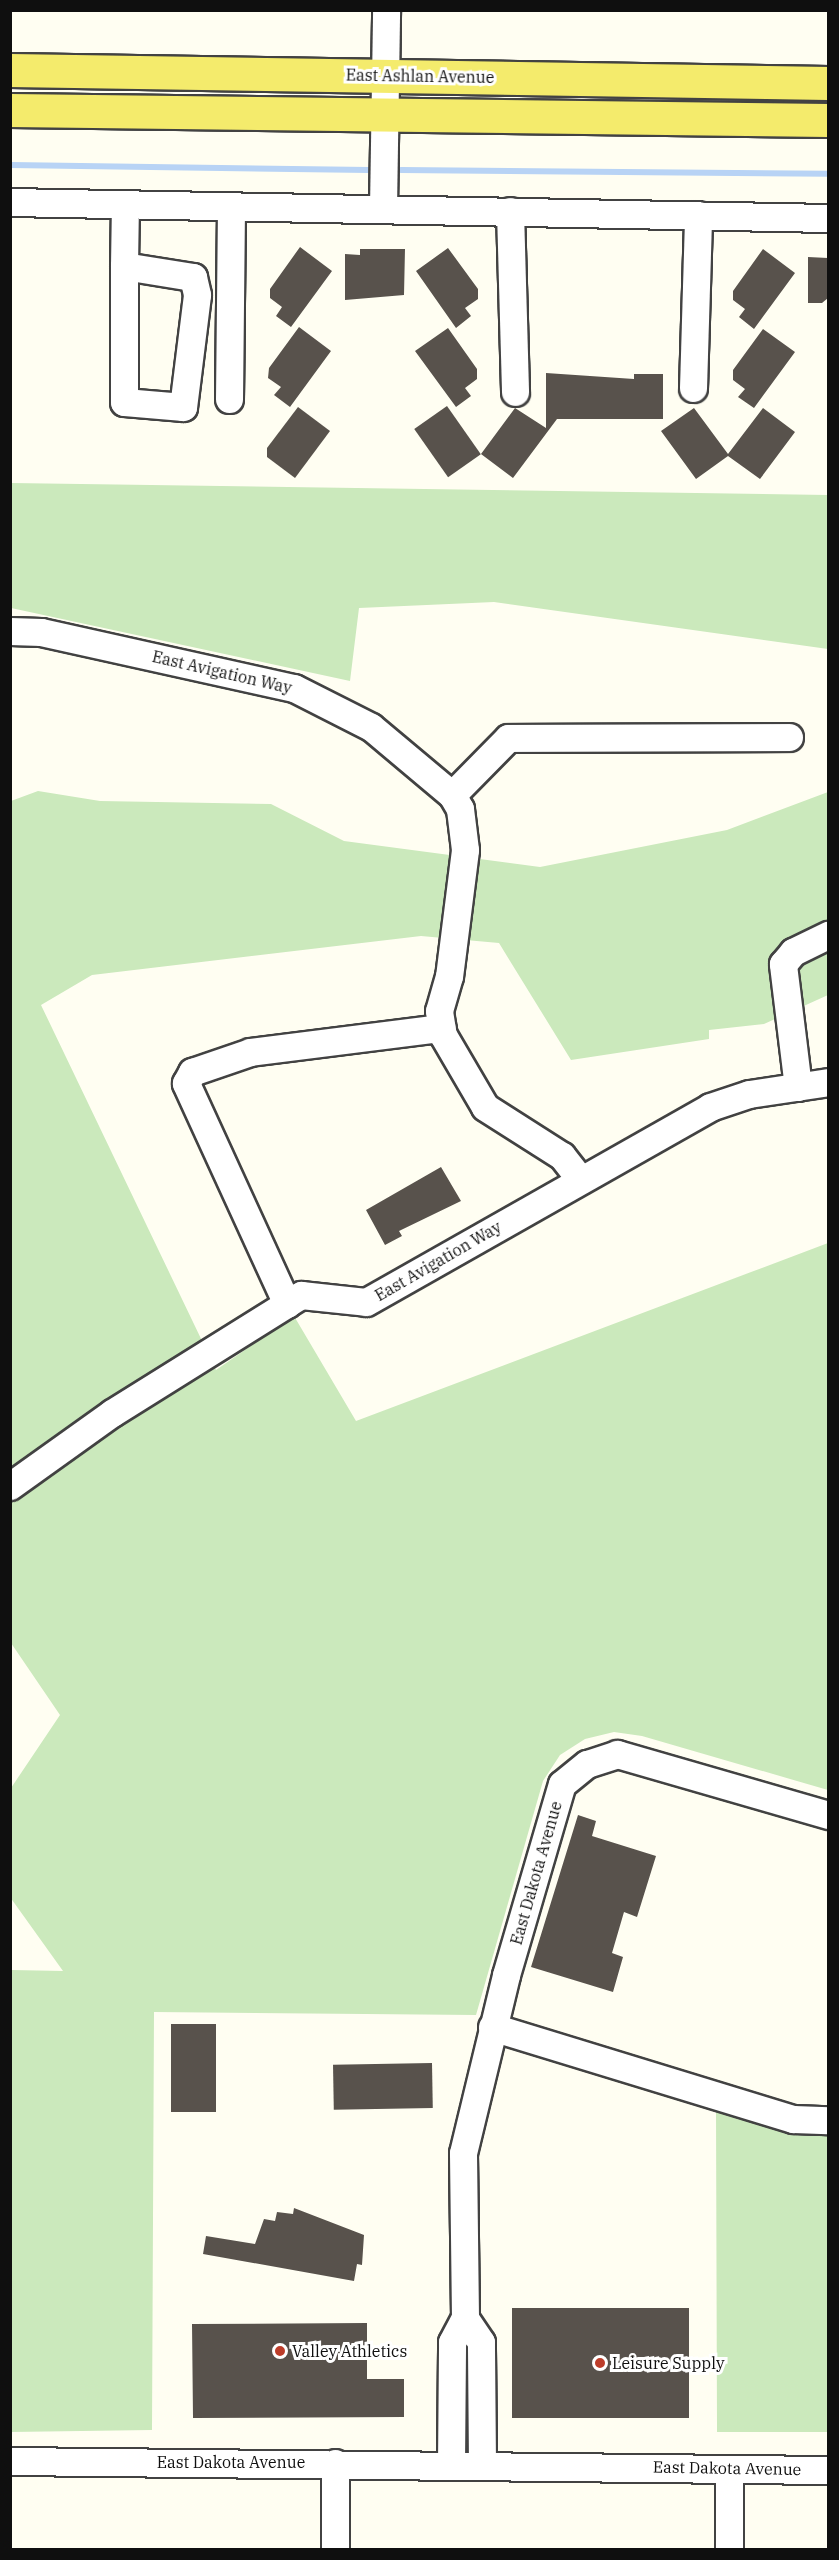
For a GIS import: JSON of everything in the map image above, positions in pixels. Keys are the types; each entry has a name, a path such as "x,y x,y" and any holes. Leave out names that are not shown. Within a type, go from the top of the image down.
{"main road":[{"name":"East Ashlan Avenue","path":"10,70 828,83"},
{"path":"10,110 828,120"}],"street":[{"path":"383,208 388,75 387,10"},
{"path":"10,202 828,218"},
{"path":"124,266 193,278 197,295 183,407 124,402 124,266 125,205"},
{"path":"229,399 231,207"},
{"path":"510,211 514,392"},
{"path":"693,388 698,215"},
{"name":"East Avigation Way","path":"10,632 41,632 294,688 371,727 452,795"},
{"path":"580,1179 562,1156 486,1107 441,1028 465,850 460,809 452,795 508,738 789,737"},
{"path":"798,1087 783,964 793,952 828,935"},
{"path":"287,1304 186,1083 192,1072 250,1052 441,1028"},
{"name":"East Avigation Way","path":"10,1486 209,1352 301,1295 322,1295 353,1305 366,1302 580,1179 728,1099 828,1082"},
{"name":"East Dakota Avenue","path":"451,2464 452,2342 465,2318 463,2153 492,2027 562,1784 587,1764 617,1754 828,1815"},
{"path":"492,2027 793,2119 828,2120"},
{"path":"465,2318 481,2342 482,2463"},
{"name":"East Dakota Avenue","path":"10,2461 482,2463 828,2470"},
{"path":"335,2463 335,2550"},
{"path":"729,2469 729,2550"}],"green space":[{"path":"11,483 828,495 828,649 494,602 359,608 350,681 11,608"},
{"path":"38,791 100,801 271,804 344,841 540,867 727,830 828,792 828,995 764,1024 709,1030 709,1039 571,1060 499,943 421,936 92,975 41,1005 216,1370 294,1316 356,1421 828,1243 828,1790 642,1736 614,1732 585,1739 560,1755 543,1781 476,2015 154,2012 152,2430 11,2432 11,1970 63,1971 10,1897 11,1788 60,1715 11,1643 11,801"},
{"path":"716,2109 793,2133 828,2136 828,2432 717,2432"}],"building":[{"path":"300,247 332,271 291,327 276,316 282,307 270,298 270,289"},
{"path":"448,248 478,289 478,299 465,308 471,316 456,328 416,271"},
{"path":"360,249 405,249 404,295 345,300 345,254 360,255"},
{"path":"763,249 795,273 754,329 739,317 745,309 733,300 733,291"},
{"path":"808,257 828,258 828,298 822,303 808,303"},
{"path":"299,327 331,351 290,407 274,395 281,387 268,378 269,368"},
{"path":"448,328 477,369 477,379 465,388 471,396 456,407 415,351"},
{"path":"763,329 795,352 754,408 738,397 745,389 733,380 733,370"},
{"path":"546,373 634,379 634,374 663,374 663,419 557,419 513,478 481,454 515,408 546,428"},
{"path":"447,406 481,454 448,477 414,429"},
{"path":"298,407 330,431 295,478 267,457 267,448"},
{"path":"694,408 728,454 763,408 795,432 760,479 728,456 696,479 661,431"},
{"path":"441,1167 461,1201 399,1231 402,1236 385,1245 366,1210"},
{"path":"578,1815 596,1821 592,1836 656,1856 637,1917 624,1912 612,1953 623,1957 613,1992 531,1967"},
{"path":"171,2024 216,2024 216,2112 171,2112"},
{"path":"432,2063 433,2108 334,2110 333,2065"},
{"path":"294,2208 364,2235 362,2265 357,2264 354,2281 203,2254 206,2236 255,2244 264,2219 275,2221 277,2212 293,2214"},
{"name":"Leisure Supply","path":"512,2308 689,2308 689,2418 512,2418"},
{"name":"Valley Athletics","path":"367,2323 367,2379 404,2379 404,2417 193,2418 192,2324"}],"waterway":[{"path":"10,165 369,170"},
{"path":"401,170 828,174"}],"place":[{"name":"Valley Athletics","path":"280,2351"},
{"name":"Leisure Supply","path":"600,2363"}]}
